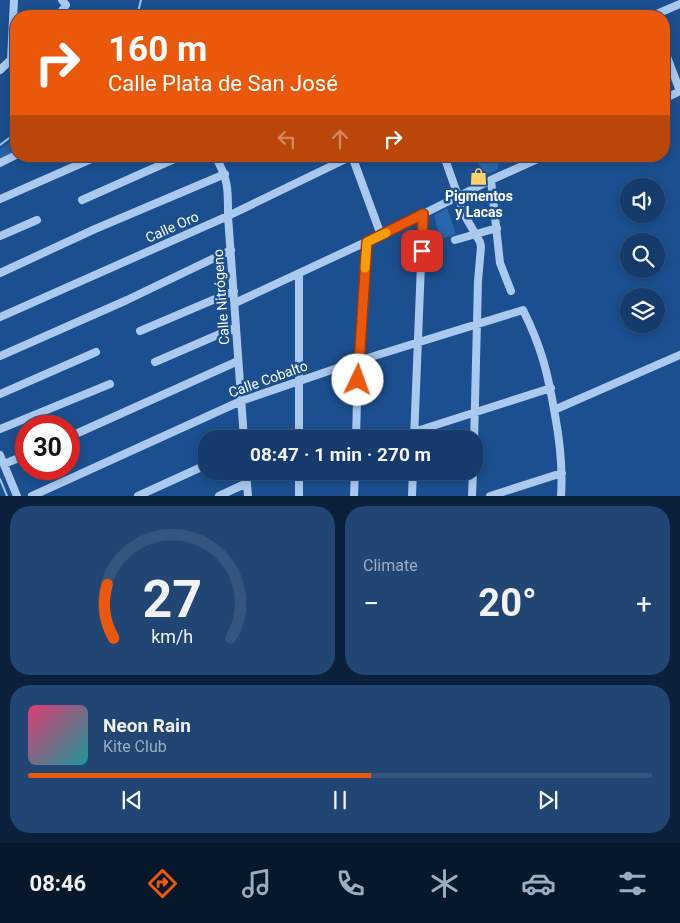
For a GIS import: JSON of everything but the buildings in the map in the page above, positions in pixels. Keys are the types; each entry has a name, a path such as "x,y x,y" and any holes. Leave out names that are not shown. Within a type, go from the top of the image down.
{"street":[{"path":"62,0 66,5 62,10"},
{"path":"666,10 680,4"},
{"path":"0,70 10,61"},
{"path":"670,65 680,91"},
{"path":"0,199 84,162"},
{"path":"82,200 168,162"},
{"name":"Calle Nitrógeno","path":"218,162 225,174 228,186 228,216 243,430"},
{"name":"Calle Oro","path":"0,317 228,216 340,162"},
{"path":"354,162 381,236"},
{"path":"446,162 465,216 481,247 478,281 474,430"},
{"path":"235,303 381,236 531,162"},
{"path":"0,273 95,229 225,174"},
{"path":"491,180 500,264 511,291"},
{"path":"414,430 423,214"},
{"path":"0,236 37,220"},
{"path":"455,240 497,228"},
{"path":"356,430 358,361 367,242"},
{"path":"0,356 127,300 231,250"},
{"path":"299,430 300,274"},
{"path":"140,331 234,291"},
{"name":"Calle Cobalto","path":"32,496 241,400 358,361 523,310 542,353 551,388"},
{"path":"156,362 236,327"},
{"path":"0,394 96,352"},
{"path":"554,410 680,355"},
{"path":"80,432 238,361"},
{"path":"0,429 110,384"},
{"path":"427,430 475,412 551,388 561,448 561,496"},
{"path":"0,455 17,496"},
{"path":"4,464 15,460"},
{"path":"138,496 198,468"},
{"path":"490,496 562,473"},
{"path":"247,480 248,496"},
{"path":"299,480 299,496"},
{"path":"354,496 355,480"},
{"path":"412,496 413,480"},
{"path":"472,496 473,480"},
{"path":"219,496 247,483"}],"shaded area":[{"path":"10,142 10,154 0,159 0,149"}],"waterway":[{"path":"138,10 141,0"},
{"path":"0,145 10,138"},
{"path":"0,479 7,496"}],"slow traffic":[{"path":"365,268 367,242 386,233"}],"place":[{"name":"Pigmentos y Lacas","path":"479,176"}],"route":[{"path":"358,380 367,242 423,214 422,251"}]}
